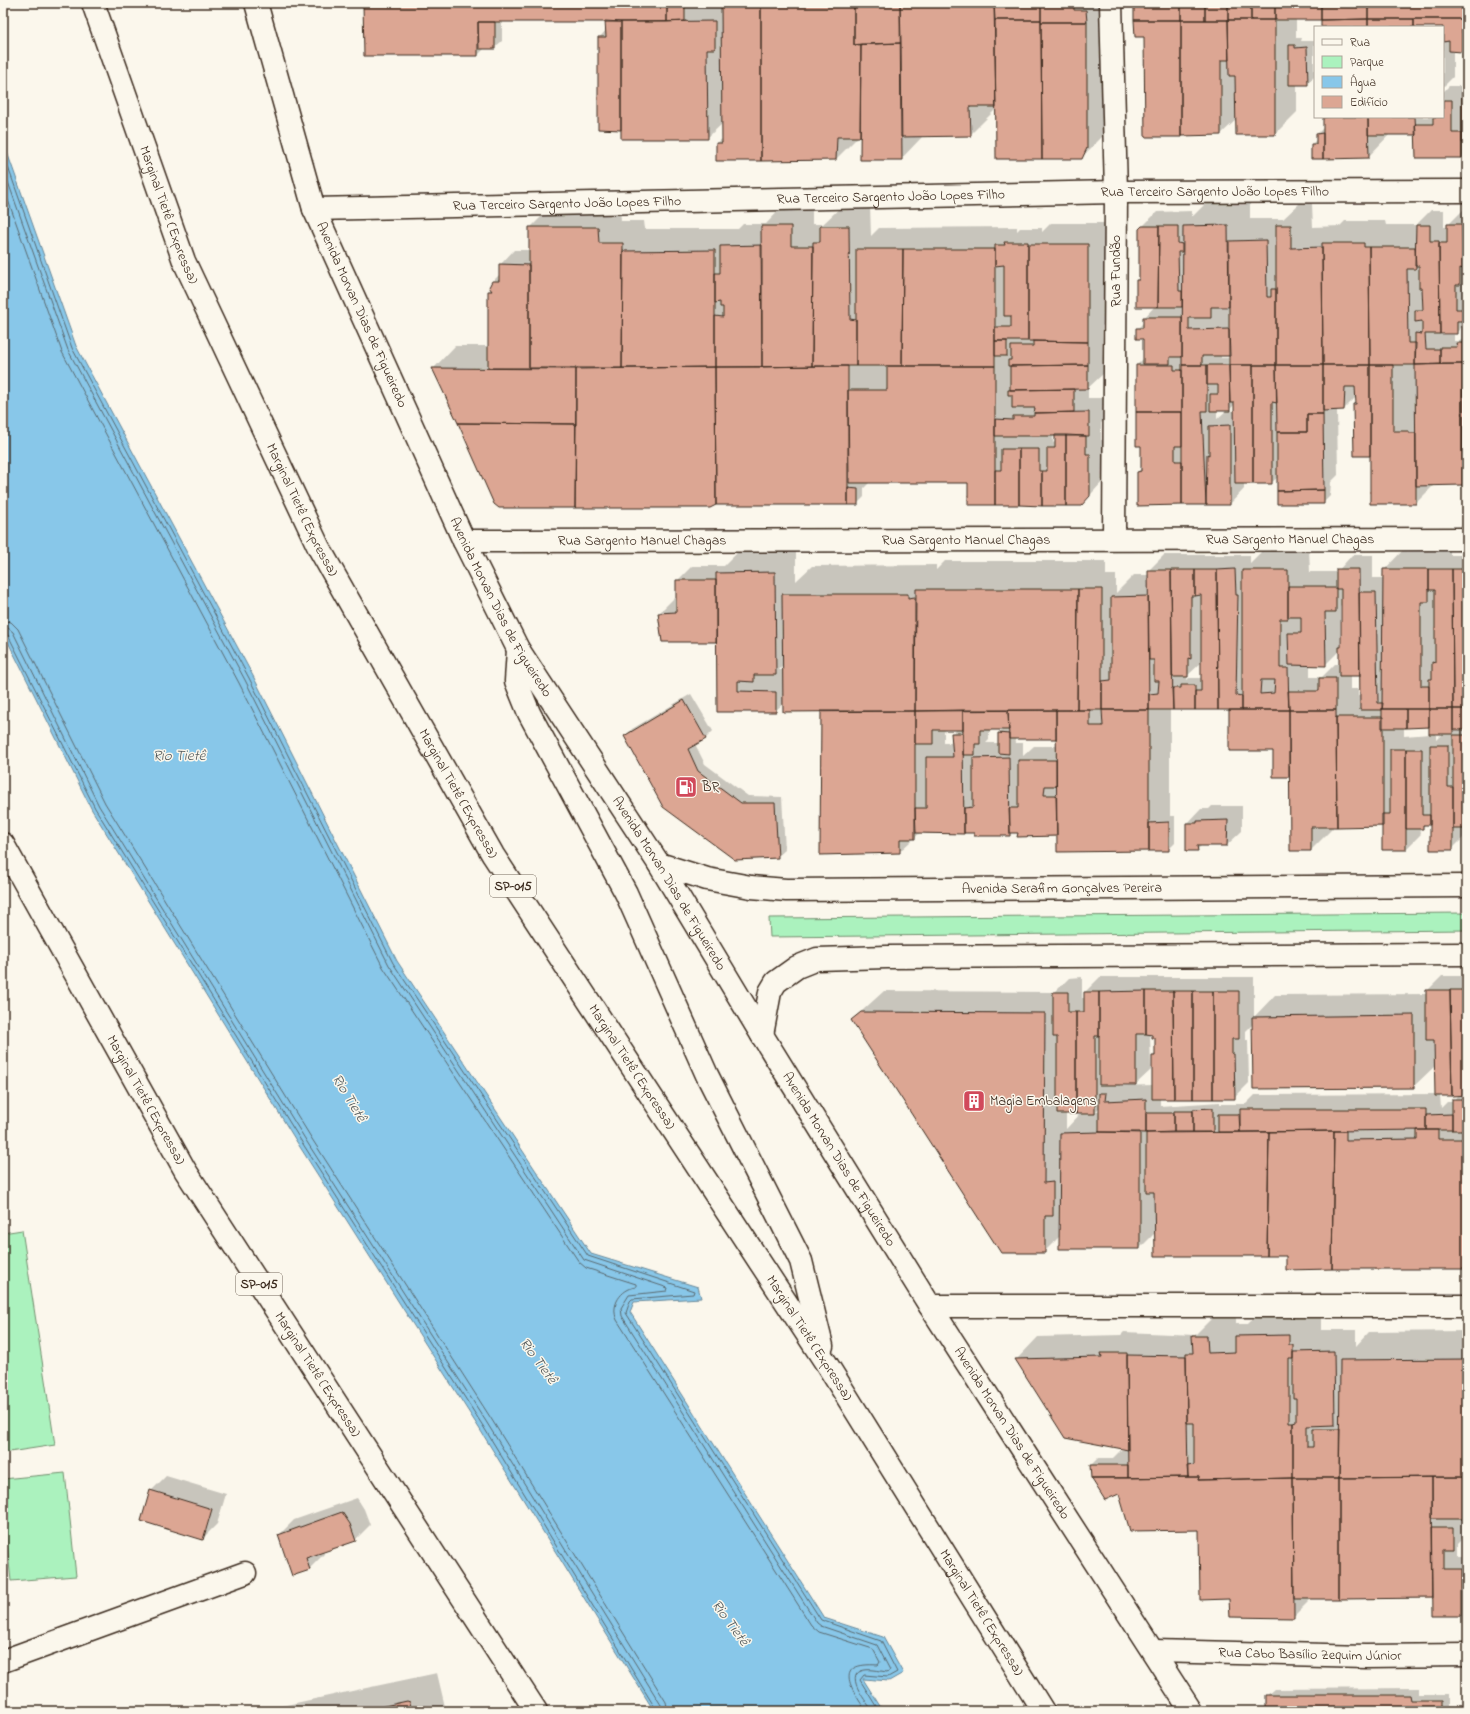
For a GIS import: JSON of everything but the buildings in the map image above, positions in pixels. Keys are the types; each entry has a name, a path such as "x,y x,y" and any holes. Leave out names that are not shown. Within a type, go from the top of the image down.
{"main road":[{"name":"Marginal Tietê (Expressa)","path":"94,3 184,261 319,548 493,855 826,1363 1043,1711"},
{"name":"Avenida Morvan Dias de Figueiredo","path":"256,3 314,209 464,542 518,649 659,864 762,1035 930,1306 1154,1651 1191,1711"},
{"name":"Rua Fundão","path":"1111,3 1116,192 1114,539"},
{"name":"Rua Terceiro Sargento João Lopes Filho","path":"314,209 1116,192 1467,191"},
{"name":"Rua Sargento Manuel Chagas","path":"464,542 1467,539"},
{"path":"518,649 516,680 529,712 626,892 707,1076 801,1261 826,1363"},
{"name":"Marginal Tietê (Expressa)","path":"3,844 185,1170 536,1711"},
{"name":"Avenida Serafim Gonçalves Pereira","path":"659,864 707,879 751,887 786,890 1467,886"},
{"path":"762,1035 766,1006 770,992 776,982 797,967 817,959 895,957 1467,954"},
{"path":"930,1306 1467,1306"},
{"path":"3,1661 245,1573"},
{"name":"Rua Cabo Basílio Zequim Júnior","path":"1154,1651 1366,1656 1467,1654"}],"green space":[{"path":"1467,913 1467,930 770,937 769,918"},
{"path":"22,1230 55,1445 3,1453 3,1233"},
{"path":"65,1473 76,1576 11,1581 3,1505 3,1479"}],"water":[{"name":"Rio Tietê","path":"3,141 76,346 253,676 397,961 591,1254 698,1287 701,1298 634,1302 630,1312 824,1618 883,1637 903,1673 889,1681 863,1679 883,1711 654,1711 479,1428 300,1147 92,810 3,632"}],"place":[{"name":"BR","path":"686,787"},
{"name":"Magia Embalagens","path":"974,1101"}]}
